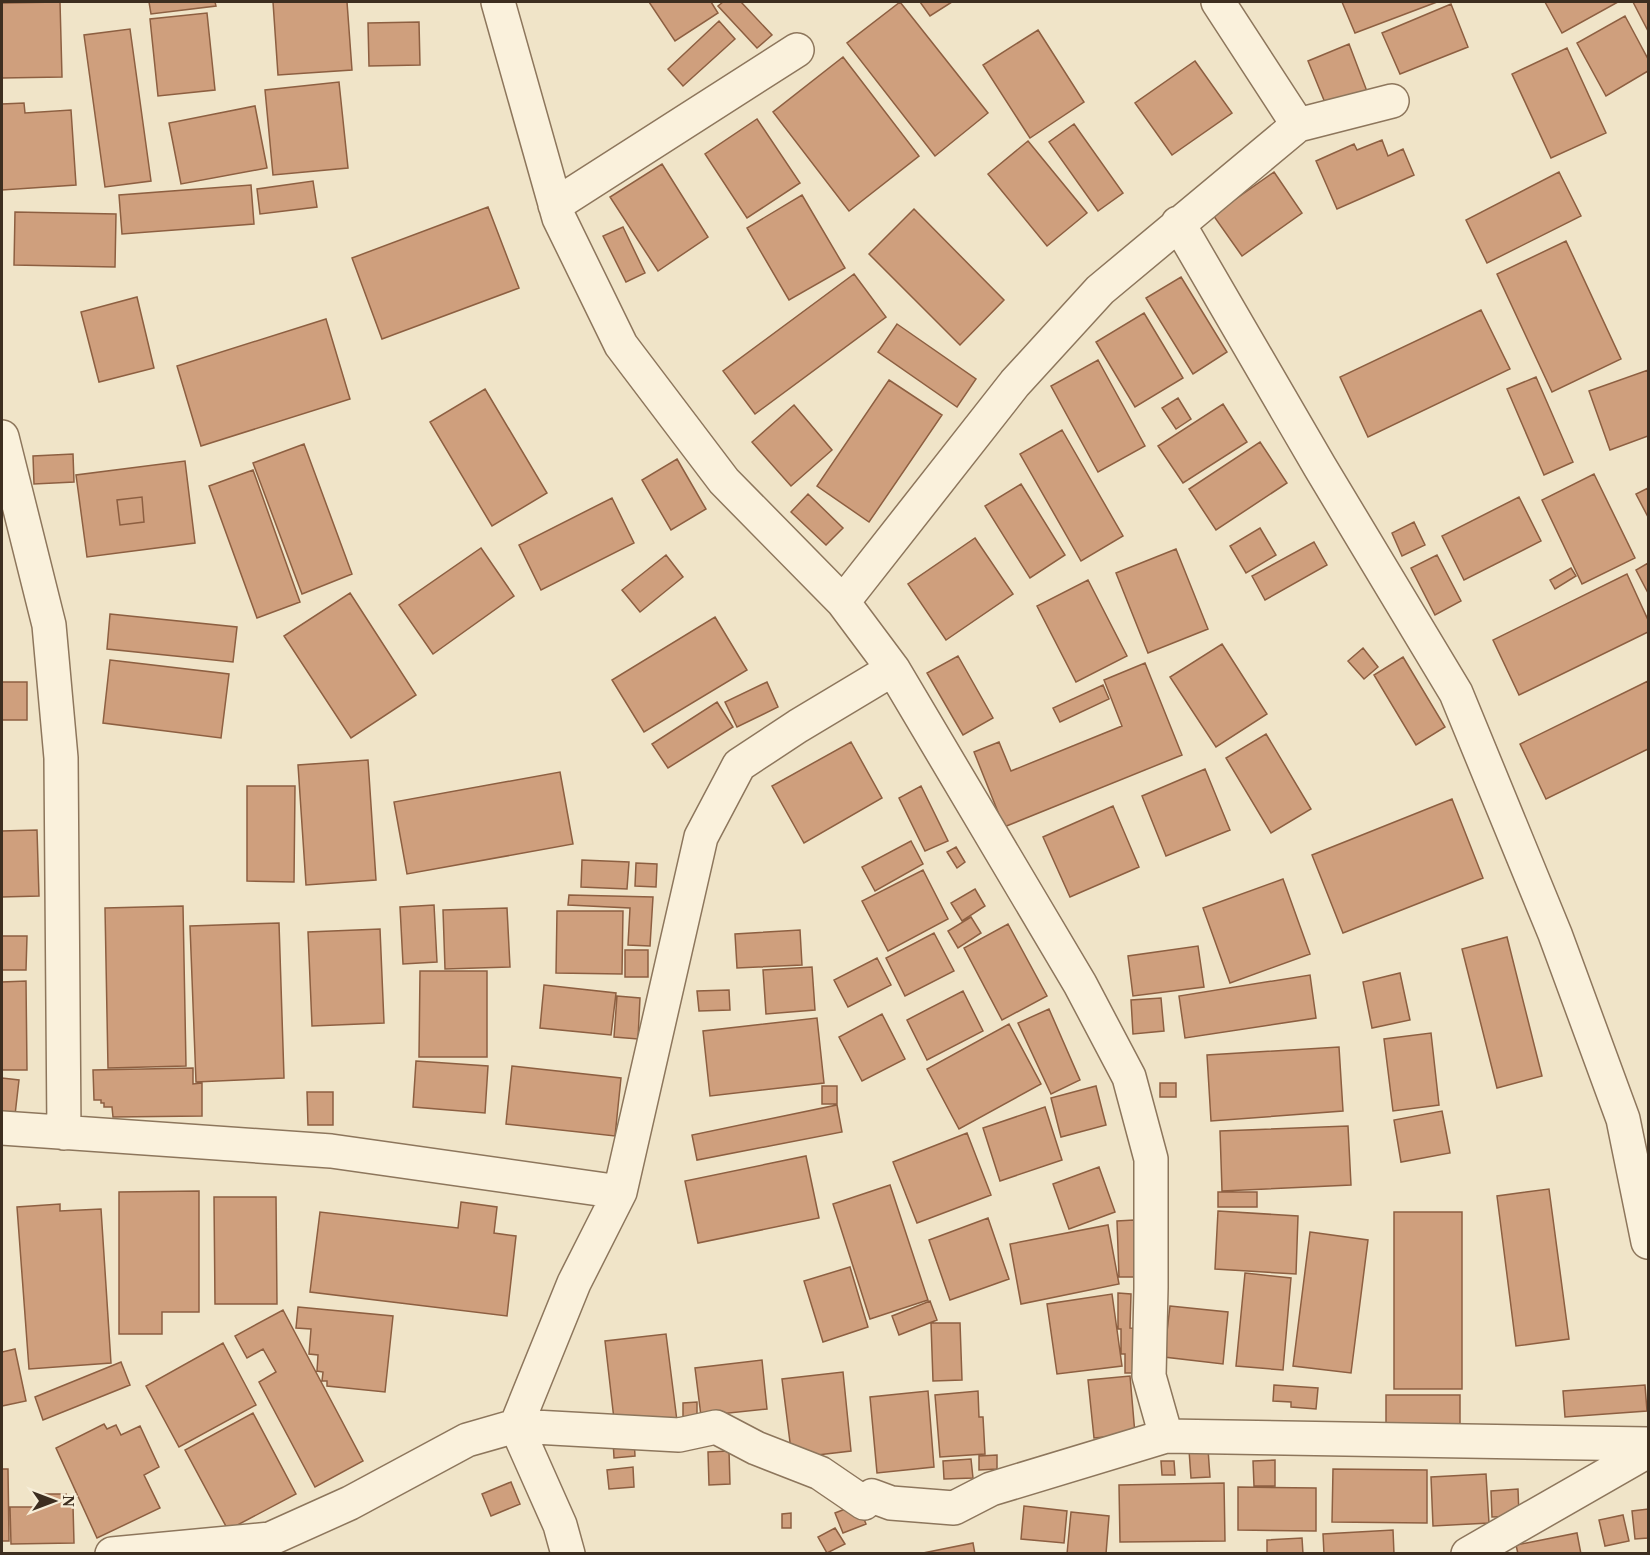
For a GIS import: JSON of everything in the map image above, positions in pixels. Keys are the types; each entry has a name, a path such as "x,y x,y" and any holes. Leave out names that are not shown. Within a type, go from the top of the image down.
{"street":[{"path":"498,2 559,218 621,345 724,481 843,602 893,669 1080,984 1129,1077 1151,1159 1149,1376 1166,1436"},
{"path":"1218,2 1298,125"},
{"path":"555,205 797,50"},
{"path":"843,602 1015,383 1100,290 1298,125 1392,101"},
{"path":"1178,223 1320,467 1456,693 1555,934 1623,1119 1648,1242"},
{"path":"2,437 49,625 61,758 64,1133"},
{"path":"568,1554 561,1525 516,1426 574,1283 620,1192 700,837 739,765 798,726 893,669"},
{"path":"2,1128 331,1151 620,1192"},
{"path":"112,1554 270,1539 350,1503 467,1440 516,1426 679,1435 716,1427 756,1448 820,1473 864,1503 872,1496 891,1503 954,1508 991,1489 1166,1436 1648,1444"},
{"path":"1468,1554 1648,1451"}],"building":[{"path":"60,2 62,77 2,78 2,3"},
{"path":"149,2 215,2 216,6 151,14"},
{"path":"273,2 347,2 352,70 278,75"},
{"path":"649,2 711,2 718,13 675,41"},
{"path":"723,2 741,2 772,35 757,48 718,6"},
{"path":"900,2 988,113 935,156 847,43"},
{"path":"920,2 952,2 930,16"},
{"path":"1342,2 1437,2 1355,33"},
{"path":"1545,2 1618,2 1562,33"},
{"path":"1633,2 1648,2 1648,31"},
{"path":"1451,4 1468,47 1400,74 1382,33"},
{"path":"207,13 215,90 158,96 150,19"},
{"path":"1625,16 1648,59 1648,71 1606,96 1577,43"},
{"path":"719,21 735,39 683,86 668,69"},
{"path":"419,22 420,65 369,66 368,23"},
{"path":"130,29 151,181 105,187 84,35"},
{"path":"1038,30 1084,102 1030,138 983,65"},
{"path":"1349,44 1368,94 1328,110 1308,61"},
{"path":"1567,48 1606,133 1551,158 1512,74"},
{"path":"843,57 919,156 849,211 773,112"},
{"path":"1195,61 1232,113 1172,155 1135,103"},
{"path":"339,82 348,168 273,175 265,90"},
{"path":"24,103 25,113 71,110 76,185 2,190 2,104"},
{"path":"255,106 267,168 181,184 169,123"},
{"path":"757,119 800,183 747,218 705,154"},
{"path":"1074,124 1123,193 1098,211 1049,142"},
{"path":"1382,140 1388,156 1403,149 1414,175 1337,209 1316,161 1354,144 1357,150"},
{"path":"1028,141 1087,213 1047,246 988,174"},
{"path":"662,164 708,237 658,271 610,197"},
{"path":"1274,172 1302,213 1242,256 1213,215"},
{"path":"1559,172 1581,216 1487,263 1466,220"},
{"path":"313,181 317,207 260,214 257,189"},
{"path":"251,185 254,224 122,234 119,195"},
{"path":"802,195 845,268 789,300 747,228"},
{"path":"488,207 519,288 382,339 352,258"},
{"path":"914,209 1004,300 960,345 869,254"},
{"path":"15,212 116,214 115,267 14,265"},
{"path":"623,227 645,273 626,282 603,236"},
{"path":"1566,241 1621,359 1552,392 1497,274"},
{"path":"854,274 886,317 755,414 723,371"},
{"path":"1181,277 1227,352 1193,374 1146,298"},
{"path":"137,297 154,368 99,382 81,312"},
{"path":"1481,310 1510,369 1368,437 1340,377"},
{"path":"1144,313 1183,378 1135,407 1096,342"},
{"path":"326,319 350,399 201,446 177,366"},
{"path":"897,324 976,379 957,407 878,352"},
{"path":"1098,360 1145,446 1098,472 1051,386"},
{"path":"1648,370 1648,436 1610,450 1589,391"},
{"path":"1536,377 1573,462 1544,475 1507,389"},
{"path":"889,380 942,415 869,522 817,486"},
{"path":"485,389 547,493 492,526 430,422"},
{"path":"1178,398 1191,419 1176,429 1162,408"},
{"path":"1223,404 1247,442 1183,483 1158,446"},
{"path":"794,405 832,450 791,486 752,442"},
{"path":"1062,430 1123,536 1081,561 1020,454"},
{"path":"1260,442 1287,483 1216,530 1189,489"},
{"path":"304,444 352,574 302,594 253,463"},
{"path":"73,454 74,482 34,484 33,456"},
{"path":"677,459 706,509 671,530 642,480"},
{"path":"185,461 195,543 87,557 76,475","holes":["142,497 144,522 120,525 117,500"]},
{"path":"253,470 300,602 257,618 209,486"},
{"path":"1594,474 1635,558 1582,584 1542,500"},
{"path":"1021,484 1065,555 1030,578 985,506"},
{"path":"1648,488 1648,517 1636,494"},
{"path":"808,494 843,528 826,545 791,512"},
{"path":"142,497 144,522 120,525 117,500"},
{"path":"1519,497 1541,541 1464,580 1442,536"},
{"path":"612,498 634,543 541,590 519,545"},
{"path":"1414,522 1425,545 1402,556 1392,533"},
{"path":"1260,528 1276,555 1246,573 1230,546"},
{"path":"975,538 1013,594 946,640 908,584"},
{"path":"1314,542 1327,565 1265,600 1252,576"},
{"path":"481,548 514,596 433,654 399,605"},
{"path":"1176,549 1208,629 1148,653 1116,573"},
{"path":"666,555 683,577 640,612 622,590"},
{"path":"1437,555 1461,601 1435,615 1411,568"},
{"path":"1648,563 1648,593 1636,570"},
{"path":"1571,568 1576,576 1555,589 1550,580"},
{"path":"1627,574 1648,620 1648,632 1519,695 1493,640"},
{"path":"1088,580 1127,656 1076,682 1037,606"},
{"path":"350,593 416,695 351,738 284,636"},
{"path":"110,614 237,627 233,662 107,649"},
{"path":"715,617 747,670 644,732 612,680"},
{"path":"1222,644 1267,714 1216,747 1170,677"},
{"path":"1363,648 1378,667 1364,679 1348,661"},
{"path":"958,656 993,718 963,735 927,673"},
{"path":"1403,657 1445,727 1416,745 1374,675"},
{"path":"110,660 229,674 221,738 103,723"},
{"path":"1145,663 1182,755 1004,827 974,752 999,742 1011,771 1122,726 1104,680"},
{"path":"1648,681 1648,749 1546,799 1520,744"},
{"path":"2,682 27,682 27,720 2,720"},
{"path":"767,682 778,707 737,727 725,702"},
{"path":"1103,685 1109,699 1060,722 1053,708"},
{"path":"717,702 733,727 668,768 652,744"},
{"path":"1266,734 1311,809 1271,833 1226,758"},
{"path":"851,742 882,798 804,843 772,786"},
{"path":"368,760 376,880 306,885 298,765"},
{"path":"1205,769 1230,830 1166,856 1142,796"},
{"path":"560,772 573,844 407,874 394,802"},
{"path":"247,786 295,786 294,882 247,881"},
{"path":"921,786 948,841 925,851 899,798"},
{"path":"1452,799 1483,878 1343,933 1312,855"},
{"path":"1113,806 1139,867 1070,897 1043,837"},
{"path":"37,830 39,896 2,897 2,831"},
{"path":"911,841 923,864 875,891 862,867"},
{"path":"956,847 965,862 957,868 947,852"},
{"path":"582,860 629,862 627,889 581,887"},
{"path":"636,863 657,864 656,887 635,886"},
{"path":"923,870 948,919 888,951 862,901"},
{"path":"1283,879 1310,954 1230,983 1203,908"},
{"path":"975,889 985,906 962,921 951,903"},
{"path":"569,895 653,897 650,946 628,945 630,908 568,905"},
{"path":"434,905 437,962 403,964 400,907"},
{"path":"183,906 186,1066 108,1068 105,908"},
{"path":"507,908 510,967 445,969 443,910"},
{"path":"557,911 623,911 622,974 556,973"},
{"path":"971,917 981,933 958,948 948,931"},
{"path":"279,923 284,1078 196,1082 190,926"},
{"path":"1008,924 1047,996 1002,1020 964,948"},
{"path":"380,929 384,1023 312,1026 308,932"},
{"path":"800,930 802,965 737,968 735,934"},
{"path":"934,933 954,971 905,996 886,958"},
{"path":"2,936 27,936 26,970 2,970"},
{"path":"1507,937 1542,1076 1497,1088 1462,949"},
{"path":"1198,946 1204,987 1133,996 1128,956"},
{"path":"625,950 648,950 648,977 625,977"},
{"path":"877,958 891,985 848,1007 834,980"},
{"path":"812,967 815,1010 766,1014 763,970"},
{"path":"420,971 487,971 487,1057 419,1057"},
{"path":"1400,973 1410,1020 1372,1028 1363,982"},
{"path":"1310,975 1316,1018 1185,1038 1179,996"},
{"path":"26,981 27,1070 2,1070 2,982"},
{"path":"544,985 616,993 611,1035 540,1028"},
{"path":"729,990 730,1010 699,1011 697,991"},
{"path":"963,991 983,1031 927,1060 907,1020"},
{"path":"617,996 640,998 638,1039 614,1037"},
{"path":"1161,998 1164,1031 1133,1034 1131,1000"},
{"path":"1049,1009 1080,1080 1051,1094 1018,1023"},
{"path":"882,1014 905,1059 862,1081 839,1037"},
{"path":"817,1018 824,1083 710,1096 703,1031"},
{"path":"1009,1024 1041,1084 959,1129 927,1069"},
{"path":"1431,1033 1439,1105 1393,1111 1384,1039"},
{"path":"1339,1047 1343,1111 1211,1121 1207,1055"},
{"path":"416,1061 488,1066 485,1113 413,1107"},
{"path":"512,1066 621,1078 615,1136 506,1124"},
{"path":"193,1068 193,1084 202,1083 202,1116 113,1117 112,1107 104,1107 101,1100 94,1100 93,1070"},
{"path":"2,1078 19,1080 15,1115 2,1113"},
{"path":"1160,1083 1176,1083 1176,1097 1160,1097"},
{"path":"822,1086 837,1086 837,1104 822,1104"},
{"path":"1096,1086 1106,1125 1061,1137 1051,1098"},
{"path":"307,1092 333,1092 333,1125 308,1125"},
{"path":"837,1105 842,1132 697,1160 692,1135"},
{"path":"1045,1107 1062,1160 1000,1181 983,1128"},
{"path":"1442,1111 1450,1153 1401,1162 1394,1120"},
{"path":"1348,1126 1351,1185 1222,1191 1220,1131"},
{"path":"967,1133 991,1195 917,1223 893,1162"},
{"path":"806,1156 819,1218 698,1243 685,1181"},
{"path":"1099,1167 1115,1212 1069,1229 1053,1184"},
{"path":"890,1185 928,1300 870,1319 833,1204"},
{"path":"1549,1189 1569,1339 1516,1346 1497,1196"},
{"path":"199,1191 199,1312 162,1312 162,1334 119,1334 119,1192"},
{"path":"1218,1192 1257,1192 1257,1207 1218,1207"},
{"path":"214,1197 276,1197 277,1304 215,1304"},
{"path":"461,1202 497,1207 494,1233 516,1236 507,1316 310,1292 320,1212 458,1228"},
{"path":"60,1204 60,1211 101,1209 111,1363 29,1369 17,1207"},
{"path":"1218,1211 1298,1216 1296,1274 1215,1269"},
{"path":"1394,1212 1462,1212 1462,1389 1394,1389"},
{"path":"988,1218 1009,1279 950,1300 929,1240"},
{"path":"1134,1220 1135,1277 1119,1277 1117,1221"},
{"path":"1108,1225 1119,1284 1021,1304 1010,1244"},
{"path":"1310,1232 1368,1240 1351,1373 1293,1366"},
{"path":"850,1267 868,1327 823,1342 804,1281"},
{"path":"1245,1273 1291,1278 1283,1370 1236,1366"},
{"path":"1118,1293 1131,1294 1130,1328 1146,1329 1145,1373 1125,1373 1125,1354 1121,1354 1121,1329 1118,1329"},
{"path":"1112,1294 1122,1366 1057,1374 1047,1304"},
{"path":"930,1301 937,1320 899,1335 892,1316"},
{"path":"1170,1306 1228,1312 1223,1364 1164,1357"},
{"path":"298,1307 393,1316 385,1392 327,1386 327,1381 322,1381 323,1372 317,1371 318,1355 309,1354 311,1329 296,1328"},
{"path":"283,1310 363,1461 315,1487 259,1382 276,1372 263,1349 247,1358 235,1336"},
{"path":"931,1323 960,1323 962,1380 933,1381"},
{"path":"666,1334 677,1421 615,1428 605,1341"},
{"path":"223,1343 256,1405 179,1447 146,1386"},
{"path":"15,1349 26,1401 2,1406 2,1352"},
{"path":"762,1360 767,1409 701,1416 695,1368"},
{"path":"121,1362 130,1385 43,1420 35,1397"},
{"path":"843,1372 851,1451 792,1458 782,1379"},
{"path":"1130,1376 1135,1434 1094,1438 1088,1380"},
{"path":"1274,1385 1318,1388 1316,1409 1291,1407 1291,1402 1273,1401"},
{"path":"1645,1385 1647,1411 1565,1417 1563,1391"},
{"path":"928,1391 934,1467 877,1473 870,1397"},
{"path":"978,1391 979,1417 983,1417 985,1454 940,1457 935,1395"},
{"path":"1386,1395 1460,1395 1460,1432 1386,1432"},
{"path":"697,1402 697,1427 683,1427 683,1403"},
{"path":"253,1413 296,1494 228,1530 185,1450"},
{"path":"104,1424 107,1429 116,1425 121,1435 140,1426 159,1467 144,1475 160,1508 97,1538 56,1448"},
{"path":"634,1438 635,1456 614,1458 613,1440"},
{"path":"1208,1449 1210,1477 1191,1478 1189,1450"},
{"path":"729,1451 730,1484 709,1485 708,1452"},
{"path":"997,1455 997,1469 979,1470 979,1456"},
{"path":"971,1459 973,1478 944,1479 943,1461"},
{"path":"1275,1460 1275,1486 1254,1486 1253,1461"},
{"path":"1161,1461 1174,1461 1175,1475 1162,1475"},
{"path":"633,1467 634,1487 609,1489 607,1470"},
{"path":"2,1469 8,1469 9,1541 2,1541"},
{"path":"1333,1469 1427,1470 1427,1523 1332,1522"},
{"path":"1486,1474 1489,1523 1433,1526 1431,1477"},
{"path":"511,1482 520,1504 491,1516 482,1494"},
{"path":"1224,1483 1225,1541 1120,1542 1119,1485"},
{"path":"1238,1487 1316,1488 1316,1531 1238,1530"},
{"path":"1518,1489 1519,1516 1492,1517 1491,1491"},
{"path":"41,1494 66,1494 66,1506 73,1506 74,1543 11,1544 10,1507 41,1507"},
{"path":"858,1504 866,1524 843,1533 835,1513"},
{"path":"1024,1506 1067,1511 1064,1543 1021,1539"},
{"path":"1648,1509 1648,1538 1635,1539 1632,1511"},
{"path":"1071,1512 1109,1516 1106,1554 1067,1554"},
{"path":"791,1513 791,1528 782,1528 782,1514"},
{"path":"1623,1515 1629,1541 1605,1546 1599,1520"},
{"path":"835,1528 845,1544 827,1553 818,1537"},
{"path":"1393,1530 1394,1554 1324,1554 1323,1534"},
{"path":"1577,1533 1581,1554 1518,1554 1516,1545"},
{"path":"1302,1538 1303,1554 1267,1554 1267,1540"},
{"path":"973,1543 975,1554 918,1554"}]}
